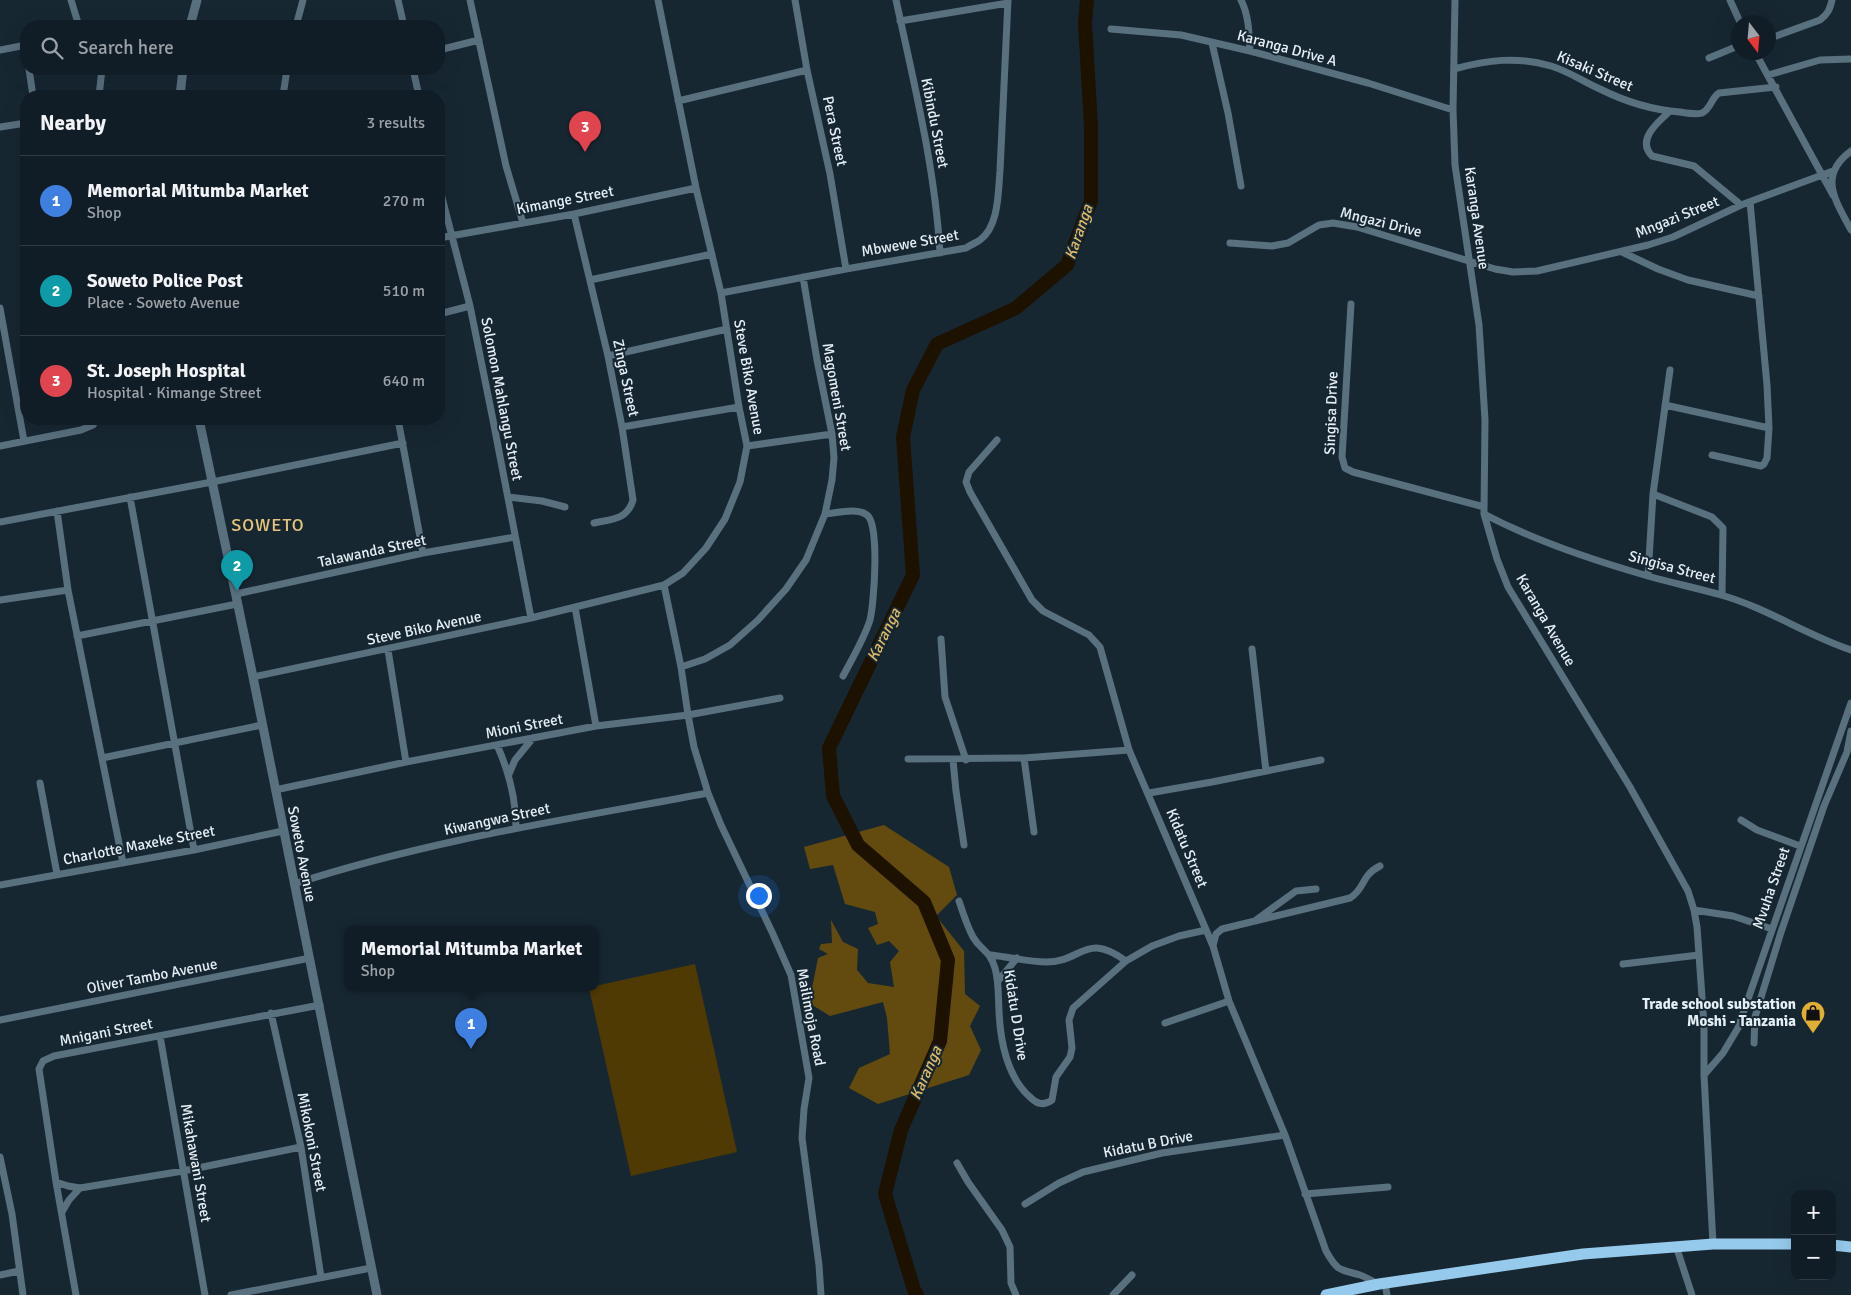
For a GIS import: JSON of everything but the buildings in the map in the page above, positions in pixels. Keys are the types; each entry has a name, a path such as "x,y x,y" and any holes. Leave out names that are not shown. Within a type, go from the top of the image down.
{"highway":[{"path":"1326,1295 1384,1288 1583,1254 1713,1244 1791,1244"},
{"path":"1836,1246 1851,1247"}],"street":[{"path":"71,0 77,20"},
{"path":"192,20 198,0"},
{"path":"298,20 303,0"},
{"path":"398,0 403,20"},
{"path":"470,0 506,166 523,223"},
{"name":"Steve Biko Avenue","path":"253,677 388,650 664,585 683,573 695,561 726,519 740,482 747,446 721,293 696,188 658,0"},
{"name":"Pera Street","path":"795,0 807,70 830,174 846,269"},
{"name":"Kibindu Street","path":"896,0 923,133 938,223 940,252"},
{"path":"1241,0 1247,15 1250,51"},
{"name":"Karanga Avenue","path":"1455,0 1453,110 1455,165 1479,325 1485,420 1484,510 1508,586 1630,787 1688,891 1694,910 1704,1025 1704,1075 1713,1244"},
{"path":"1730,0 1737,15"},
{"path":"1776,36 1820,20 1826,16 1832,0"},
{"path":"900,21 1008,1"},
{"name":"Mbwewe Street","path":"721,293 966,248 981,240 994,219 1000,171 1008,1"},
{"name":"Karanga Drive A","path":"1111,29 1181,35 1250,51 1368,83 1453,110"},
{"path":"445,48 479,40"},
{"path":"1212,43 1228,113 1241,186"},
{"path":"0,50 20,48"},
{"path":"1708,58 1731,49"},
{"path":"1768,75 1820,60 1851,59"},
{"name":"Kisaki Street","path":"1454,69 1489,60 1519,60 1559,69 1626,101 1669,112 1700,114 1705,112 1714,96 1719,93 1776,87"},
{"path":"1760,60 1776,87 1851,230"},
{"path":"678,101 807,70"},
{"path":"30,75 32,90"},
{"path":"100,90 101,75"},
{"path":"181,90 182,75"},
{"path":"284,90 286,75"},
{"path":"414,75 418,90"},
{"path":"1669,112 1650,130 1648,135 1649,153 1652,156 1694,166 1741,205"},
{"path":"0,127 20,124"},
{"path":"1833,195 1833,171 1839,160 1851,151"},
{"name":"Mngazi Street","path":"1469,259 1513,272 1537,270 1622,252 1673,237 1741,205 1833,171"},
{"name":"Kimange Street","path":"445,237 574,214 696,188"},
{"path":"1712,455 1755,465 1764,464 1768,450 1770,428 1767,385 1750,202"},
{"name":"Solomon Mahlangu Street","path":"445,211 470,306 530,618"},
{"name":"Zinga Street","path":"574,214 608,356 622,427 633,500 627,514 594,523"},
{"name":"Mngazi Drive","path":"1230,242 1272,246 1288,243 1319,225 1333,223 1357,227 1469,259"},
{"path":"1622,252 1658,269 1688,280 1759,296"},
{"path":"590,280 712,254"},
{"name":"Magomeni Street","path":"681,667 705,659 730,645 758,620 786,589 806,560 825,514 832,480 834,458 832,434 803,277"},
{"name":"Singisa Drive","path":"1351,304 1342,457 1345,468 1353,472 1484,510"},
{"path":"445,312 470,306"},
{"path":"0,308 20,420"},
{"path":"608,356 727,329"},
{"path":"1648,576 1653,494 1670,370"},
{"path":"1665,405 1770,428"},
{"path":"622,427 693,413 739,407"},
{"path":"21,425 24,442"},
{"path":"0,446 81,430 93,425"},
{"name":"Soweto Avenue","path":"200,425 320,1005 377,1295"},
{"path":"399,425 423,554"},
{"path":"747,446 832,434"},
{"name":"Kidatu Street","path":"997,440 969,472 966,482 970,492 1032,600 1043,611 1089,636 1100,648 1129,750 1213,946 1228,1001 1285,1135 1326,1251 1333,1264 1344,1272 1361,1276 1384,1288"},
{"path":"0,522 212,482 403,443"},
{"path":"1653,494 1712,517 1723,528 1722,595"},
{"path":"130,497 194,850"},
{"path":"508,497 542,501 565,507"},
{"name":"Singisa Street","path":"1484,510 1509,527 1542,540 1648,576 1722,595 1851,650"},
{"path":"57,511 68,590 123,863"},
{"path":"825,514 862,512 869,516 873,523 872,609 869,622 843,676"},
{"name":"Talawanda Street","path":"236,594 423,554 515,538"},
{"name":"Mailimoja Road","path":"664,585 681,667 694,747 708,793 791,975 809,1078 802,1138 820,1265 821,1295"},
{"path":"0,600 68,590"},
{"path":"78,636 237,604"},
{"path":"575,607 596,726"},
{"path":"941,639 945,697 966,760"},
{"path":"1252,649 1266,771"},
{"path":"388,650 406,762"},
{"name":"Mioni Street","path":"275,790 406,762 596,726 688,715 780,698"},
{"name":"Mvuha Street","path":"1704,1075 1730,1043 1738,1028 1851,703"},
{"path":"102,758 262,725"},
{"path":"1754,1043 1755,1017 1781,932 1824,806 1847,752 1851,731"},
{"path":"509,774 515,760 533,738"},
{"path":"497,745 509,774 516,813 516,828"},
{"path":"908,759 1024,758 1129,750"},
{"path":"1024,758 1034,832"},
{"path":"953,760 964,845"},
{"path":"1149,793 1320,760"},
{"path":"40,782 57,874"},
{"name":"Kiwangwa Street","path":"294,884 380,858 516,828 708,793"},
{"path":"1741,820 1757,830 1800,846"},
{"name":"Charlotte Maxeke Street","path":"0,885 194,850 283,831"},
{"path":"1213,946 1216,934 1222,929 1350,898 1357,894 1367,875 1380,866"},
{"path":"1253,922 1296,891 1316,889"},
{"name":"Kidatu D Drive","path":"959,901 973,938 991,955 998,981 999,1012 1006,1059 1015,1080 1036,1102 1043,1104 1052,1100 1056,1077 1070,1057 1072,1048 1069,1020 1073,1008 1126,961 1163,941 1206,930"},
{"path":"1694,910 1733,916 1772,929"},
{"path":"991,955 1046,962 1058,960 1085,949 1101,947 1112,951 1126,961"},
{"path":"1623,964 1699,955"},
{"name":"Oliver Tambo Avenue","path":"0,1020 310,958"},
{"path":"998,981 1016,958"},
{"path":"1165,1023 1228,1001"},
{"name":"Mnigani Street","path":"76,1295 56,1182 39,1068 43,1061 54,1056 320,1005"},
{"name":"Mikokoni Street","path":"271,1013 301,1147 321,1277"},
{"name":"Mikahawani Street","path":"160,1036 205,1295"},
{"name":"Kidatu B Drive","path":"1025,1204 1059,1182 1083,1172 1162,1153 1285,1135"},
{"path":"56,1182 80,1188 183,1171 301,1147"},
{"path":"0,1157 12,1214 24,1295"},
{"path":"957,1163 1002,1230 1010,1247 1011,1283 1016,1295"},
{"path":"1305,1194 1388,1187"},
{"path":"62,1212 69,1200 80,1188"},
{"path":"1676,1246 1692,1295"},
{"path":"231,1295 372,1268"},
{"path":"0,1275 19,1271"},
{"path":"1113,1295 1132,1274"}],"shaded area":[{"path":"884,825 949,867 957,895 936,916 964,951 965,994 980,1006 970,1026 981,1050 969,1075 878,1104 849,1088 859,1068 890,1054 887,1018 883,1002 830,1016 809,1003 818,958 828,954 819,949 821,944 832,943 831,920 843,942 858,949 857,970 868,983 894,987 890,962 899,951 889,941 877,945 868,928 878,924 875,912 845,904 833,865 810,869 804,847"},
{"path":"695,964 737,1152 631,1176 590,991 599,991 599,985"}],"waterway":[{"name":"Karanga","path":"917,1295 885,1194 901,1130 940,1041 948,960 924,902 858,845 833,796 829,748 913,575 903,437 913,390 937,344 1016,308 1067,265 1091,201 1091,126 1085,23 1087,0"}],"place":[{"name":"St. Joseph Hospital","path":"585,152"},
{"name":"Soweto Police Post","path":"237,591"},
{"name":"Trade school substation Moshi - Tanzania","path":"1813,1034"},
{"name":"Memorial Mitumba Market","path":"471,1049"}],"district":[{"name":"SOWETO","path":"268,525"}]}
